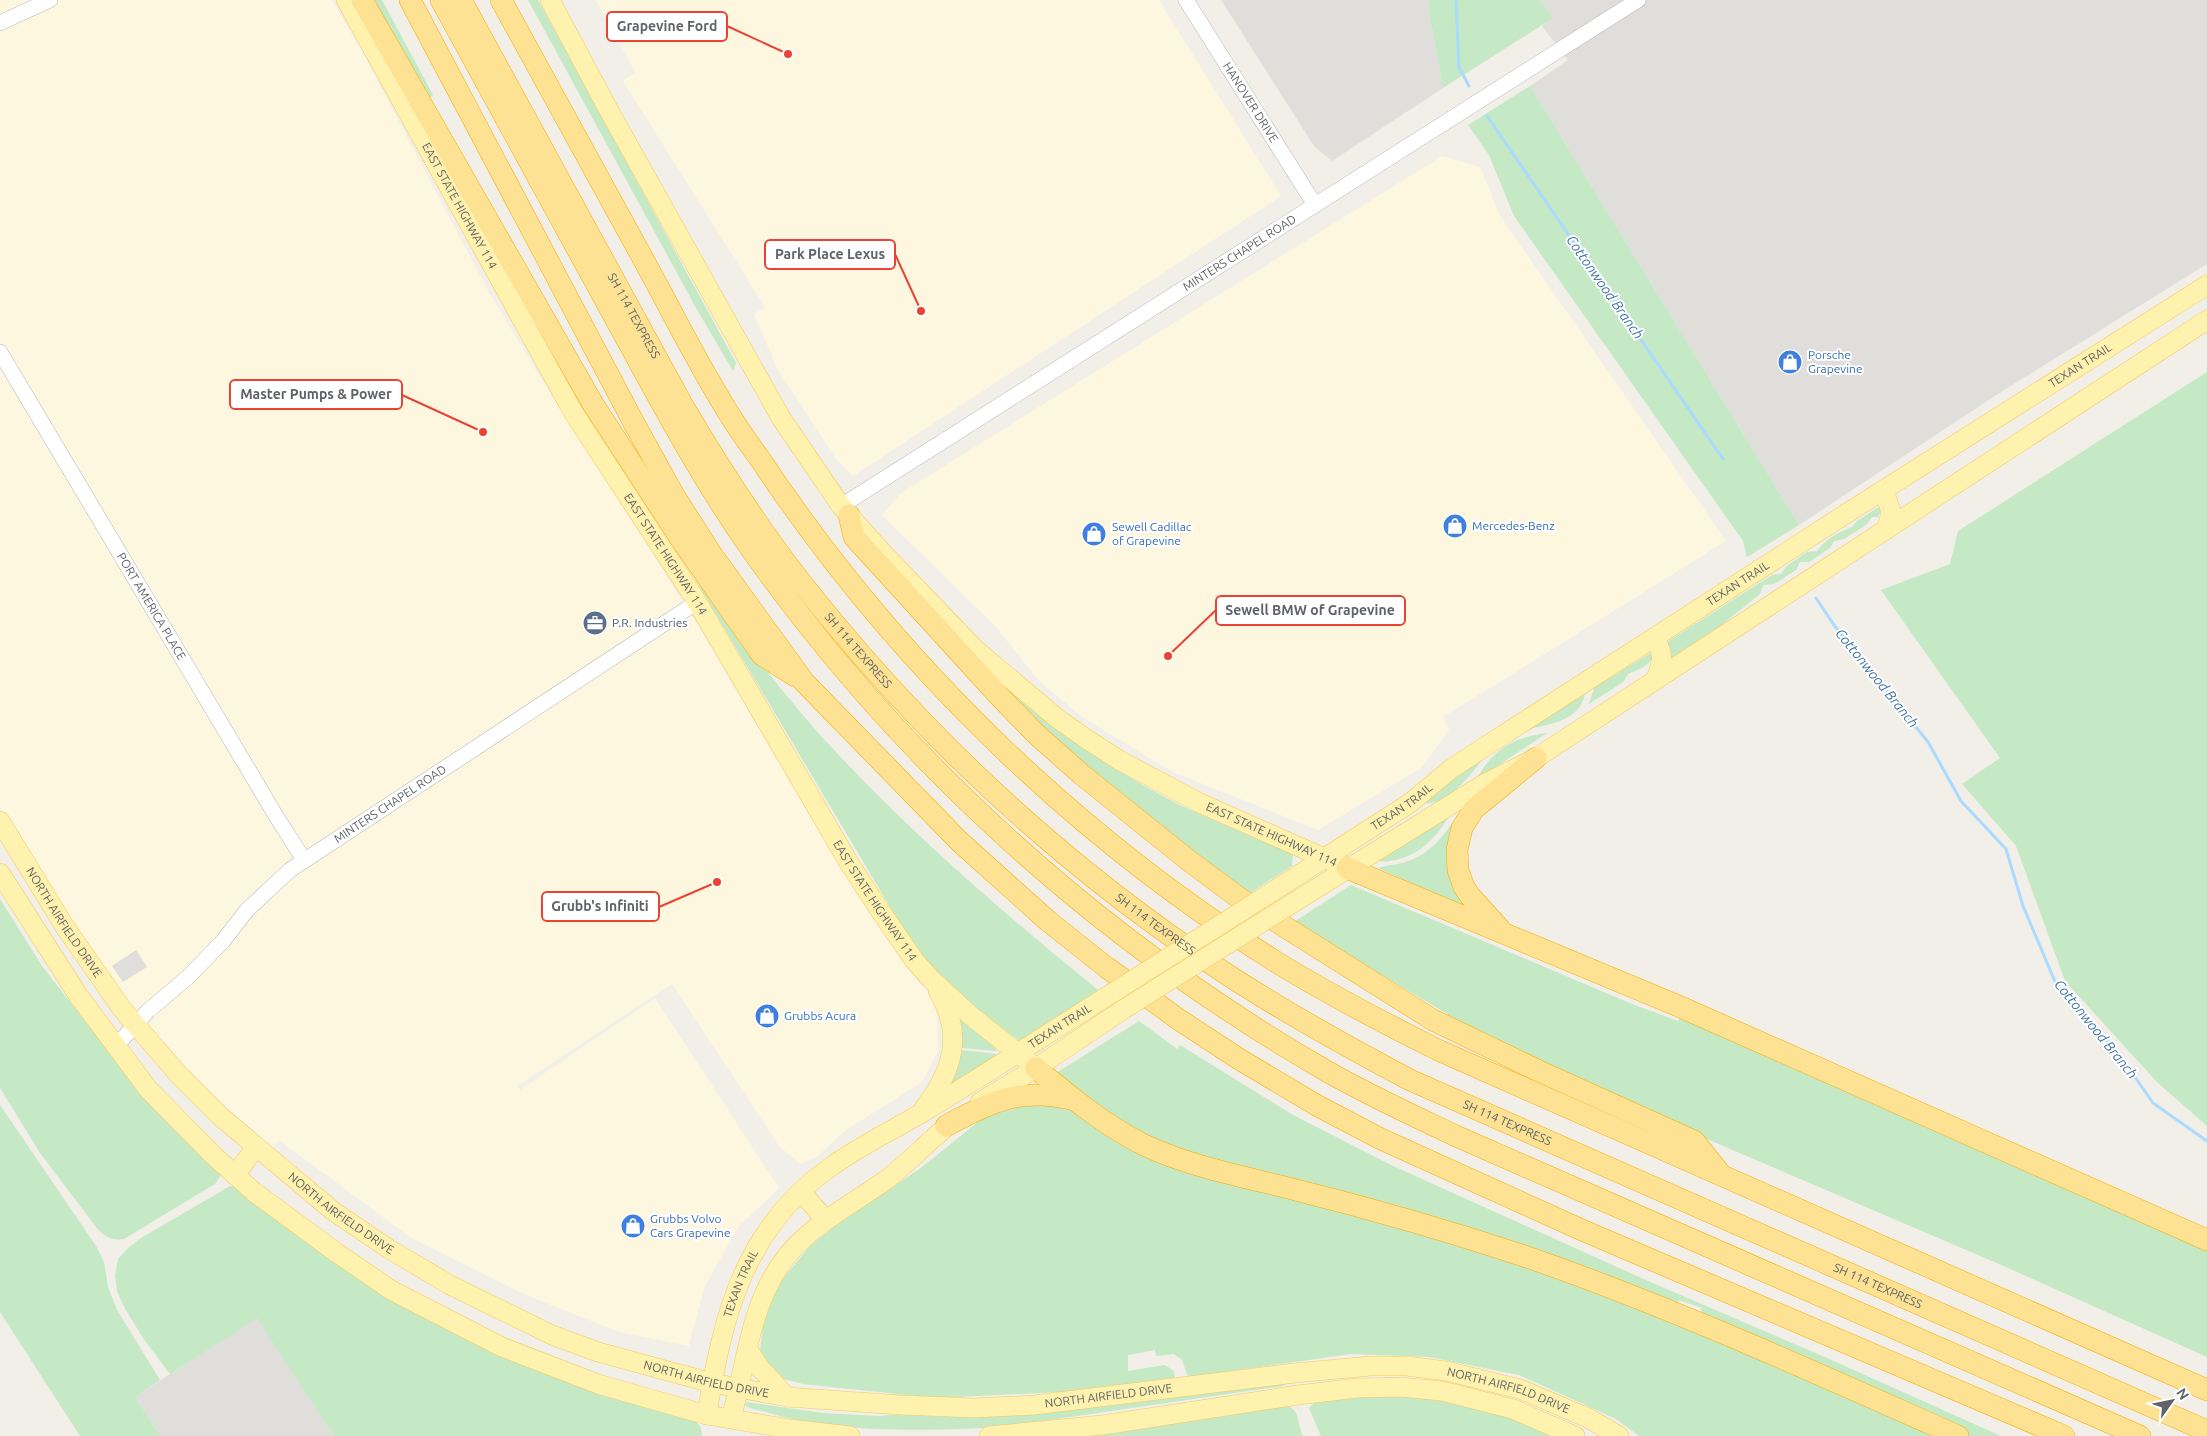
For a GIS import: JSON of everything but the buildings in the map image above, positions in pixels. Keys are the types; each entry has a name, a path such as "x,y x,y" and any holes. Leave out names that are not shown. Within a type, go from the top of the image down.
{"highway":[{"path":"362,0 593,404 620,446 682,541 762,655 804,682"},
{"path":"410,0 634,425 675,497 710,552 804,682 960,842 1041,915 1106,967 1178,1019 1239,1059 1318,1106 1448,1171 2064,1436"},
{"name":"SH 114 TEXPRESS","path":"441,0 668,415 744,538 831,653 878,707 980,813 1045,873 1144,952 1204,994 1326,1071 1390,1104 1456,1136 2140,1436"},
{"name":"SH 114 TEXPRESS","path":"461,0 682,404 719,466 758,524 799,580 892,689 995,793 1056,847 1162,931 1223,972 1331,1037 1410,1080 2207,1431"},
{"path":"501,0 720,400 784,496 828,555 923,668 974,721 1069,808 1196,908 1274,961 1370,1016 1438,1050 2207,1390"},
{"path":"845,511 854,537 1007,704 1081,774 1188,860 1239,898 1433,1020 1694,1142 1722,1176"},
{"path":"1505,935 1464,887 1458,870 1457,850 1462,828 1474,809 1536,758"},
{"path":"1347,868 1683,1008 2207,1240"},
{"path":"1036,1068 1072,1099 1118,1130 1167,1155 1229,1174 1371,1209 1526,1257 1681,1315 1958,1436"},
{"path":"946,1126 987,1104 1025,1094 1053,1094 1072,1099"}],"main road":[{"name":"EAST STATE HIGHWAY 114","path":"346,0 573,412 697,602 849,863 897,938 931,979 970,1015 1036,1068"},
{"name":"EAST STATE HIGHWAY 114","path":"550,0 781,418 845,511 962,636 1058,719 1119,760 1200,803 1347,868"},
{"name":"TEXAN TRAIL","path":"707,1415 712,1383 728,1313 743,1270 778,1214 827,1168 918,1115 1018,1053 1324,859 1410,803 1451,769 2038,391 2207,285"},
{"name":"TEXAN TRAIL","path":"731,1418 740,1388 757,1312 769,1283 785,1257 825,1219 883,1182 946,1126 1124,1009 1347,868 1484,784 1536,758 2207,320"},
{"path":"2038,391 2055,418"},
{"path":"1884,490 1891,512 1887,528"},
{"path":"1655,638 1662,650 1656,679"},
{"name":"NORTH AIRFIELD DRIVE","path":"0,821 86,959 136,1025 178,1074 221,1117 333,1212 389,1249 450,1285 561,1338 598,1352 712,1383 787,1397 974,1408 1024,1406 1295,1373 1370,1366 1407,1366 1446,1371 1520,1389 1588,1418 1619,1436"},
{"path":"0,873 78,995 148,1089 261,1198 391,1290 502,1347 591,1381 664,1404 707,1415 790,1429 850,1436"},
{"path":"918,1115 934,1095 946,1074 954,1050 953,1027 945,1002 931,979"},
{"path":"235,1175 256,1146"},
{"path":"801,1192 825,1219"},
{"path":"748,1348 760,1368 787,1397"},
{"name":"NORTH AIRFIELD DRIVE","path":"989,1436 1103,1425 1298,1395 1357,1388 1401,1387 1442,1391 1513,1409 1575,1436"}],"street":[{"path":"0,23 50,0"},
{"name":"HANOVER DRIVE","path":"1186,0 1315,205"},
{"name":"MINTERS CHAPEL ROAD","path":"845,511 1315,205 1638,0"},
{"name":"PORT AMERICA PLACE","path":"0,352 304,860"},
{"name":"MINTERS CHAPEL ROAD","path":"116,1046 148,1011 188,977 218,946 263,893 304,860 697,602"}],"shaded area":[{"path":"0,0 332,0 367,61 487,289 540,377 699,627 833,855 885,937 916,980 931,996 937,1016 938,1051 922,1082 846,1130 815,1158 800,1164 779,1146 672,984 517,1086 520,1090 655,998 779,1188 738,1227 704,1288 689,1346 619,1332 526,1295 410,1237 279,1140 273,1147 226,1107 182,1063 117,988 61,909 0,807"},
{"path":"596,0 1159,0 1281,196 853,476 836,459 777,368 754,314 765,307 623,81 635,72"},
{"path":"1221,0 1429,0 1428,6 1443,88 1332,161 1314,146"},
{"path":"1540,0 2207,0 2207,264 2001,392 1799,525 1530,86 1568,60 1542,26 1552,18"},
{"path":"1442,156 1480,167 1500,216 1726,541 1443,717 1449,730 1421,768 1318,830 1173,772 1085,719 1039,681 996,627 882,515 901,493"},
{"path":"136,950 147,967 123,982 112,966"},
{"path":"257,1317 334,1436 160,1436 135,1397"}],"green space":[{"path":"368,0 382,0 433,95 426,100"},
{"path":"528,0 538,0 736,363 733,371 695,306"},
{"path":"1429,0 1540,0 1553,18 1443,88 1428,6"},
{"path":"1530,86 1799,525 1747,557 1743,541 1514,216 1489,155 1468,125"},
{"path":"2207,372 2207,1126 2157,1082 2065,981 2016,846 1962,784 2000,758 1881,590 1950,564 1958,531"},
{"path":"1880,506 1883,508 1878,517 1872,517 1866,525 1844,539 1834,541 1830,548 1809,562 1800,562 1796,570 1774,584 1763,585 1760,594 1719,627 1663,664 1667,642 1772,575 1781,574 1787,566 1807,552 1817,551 1829,539 1852,527 1857,521"},
{"path":"695,579 798,709 834,750 896,814 1029,933 1098,990 1021,1042 951,986 926,961 914,947"},
{"path":"1652,652 1653,658 1647,664 1628,674 1623,682 1589,704 1594,688"},
{"path":"1009,691 1071,739 1138,782 1184,807 1293,854 1292,866 1250,893 1123,800 1006,694"},
{"path":"1585,694 1582,703 1570,716 1555,723 1528,729"},
{"path":"1547,733 1475,781 1489,761 1504,747 1523,738"},
{"path":"1486,755 1460,786 1443,799 1425,803 1461,772"},
{"path":"1451,813 1435,836 1414,853 1396,860 1384,862 1377,860"},
{"path":"1455,819 1471,910 1378,868 1402,863 1421,855 1440,839"},
{"path":"1351,885 1632,1004 1678,1021 1683,1013 2207,1246 2207,1357 1999,1264 1592,1090 1492,1041 1294,922"},
{"path":"0,899 42,966 131,1080 220,1170 220,1177 215,1184 124,1239 108,1238 96,1227 40,1153 0,1088"},
{"path":"957,1017 996,1048 996,1051 962,1048 959,1045"},
{"path":"1139,1021 1177,1049 1180,1045 1293,1115 1391,1165 1648,1281 2001,1436 1970,1436 1888,1400 1701,1312 1702,1308 1679,1300 1676,1308 1216,1164 1129,1128 1056,1073"},
{"path":"962,1050 996,1054 998,1056 947,1088 958,1053"},
{"path":"1057,1102 1108,1129 1428,1232 1628,1301 1941,1436 1639,1436 1616,1419 1519,1375 1429,1357 1351,1354 1188,1377 1182,1360 1174,1354 1156,1356 1155,1350 1128,1355 1128,1371 1165,1365 1174,1371 1175,1378 1082,1391 935,1398 803,1384 780,1378 772,1373 760,1352 764,1315 777,1286 809,1247 837,1224 921,1168 984,1117 1001,1108"},
{"path":"0,1105 96,1246 104,1262 108,1287 117,1310 160,1380 135,1397 160,1436 80,1436 0,1312"},
{"path":"230,1186 239,1188 412,1310 695,1420 701,1428 702,1436 334,1436 257,1318 170,1374 145,1341 125,1309 117,1291 115,1275 118,1259 141,1238"},
{"path":"1286,1383 1283,1386 1003,1427 914,1430 852,1427 793,1419 744,1405 747,1402 822,1413 878,1416"},
{"path":"1368,1394 1429,1397 1493,1410 1560,1436 1321,1436 1309,1408 1316,1401"},
{"path":"1284,1405 1290,1407 1296,1413 1303,1436 1066,1436"}],"waterway":[{"name":"Cottonwood Branch","path":"1456,0 1459,67 1469,86"},
{"name":"Cottonwood Branch","path":"1487,116 1723,459"},
{"name":"Cottonwood Branch","path":"1816,598 1834,625 1928,742 1961,801 2006,849 2023,906 2056,984 2119,1054 2153,1103 2207,1141"}],"place":[{"name":"Grapevine Ford","path":"788,54"},
{"name":"Park Place Lexus","path":"921,311"},
{"name":"Porsche Grapevine","path":"1790,362"},
{"name":"Master Pumps & Power","path":"483,432"},
{"name":"Mercedes-Benz","path":"1455,526"},
{"name":"Sewell Cadillac of Grapevine","path":"1094,534"},
{"name":"P.R. Industries","path":"595,623"},
{"name":"Sewell BMW of Grapevine","path":"1168,656"},
{"name":"Grubb's Infiniti","path":"717,882"},
{"name":"Grubbs Acura","path":"767,1016"},
{"name":"Grubbs Volvo Cars Grapevine","path":"633,1226"}]}
